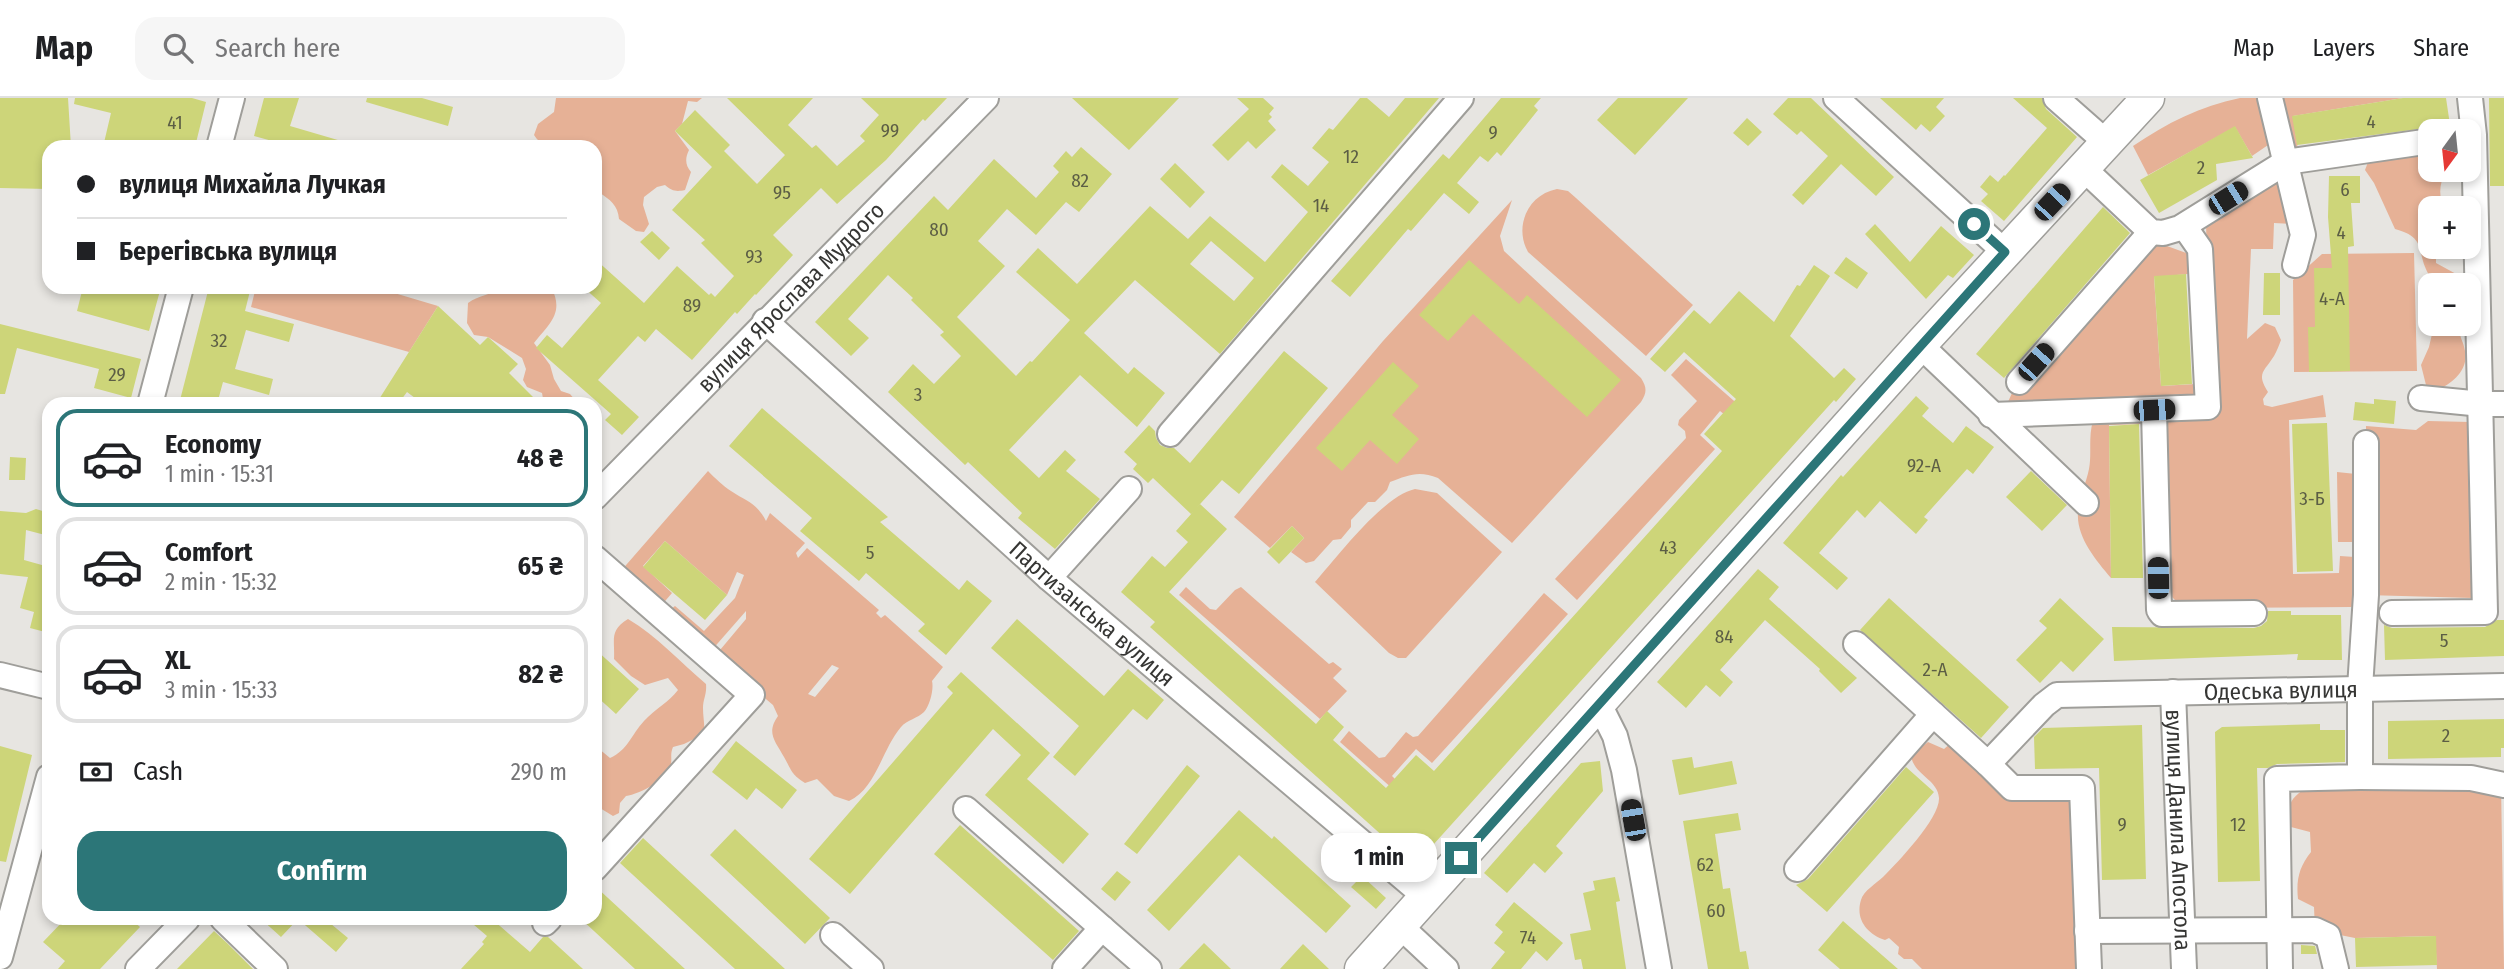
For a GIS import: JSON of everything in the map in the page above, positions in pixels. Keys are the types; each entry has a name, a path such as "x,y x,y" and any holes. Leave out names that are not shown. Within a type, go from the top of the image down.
{"main road":[{"path":"1366,967 1920,345 2148,98"}],"street":[{"path":"221,140 232,98"},
{"name":"вулиця Ярослава Мудрого","path":"602,490 986,98"},
{"path":"1170,435 1461,98"},
{"path":"1836,98 2005,252"},
{"path":"2056,98 2107,142"},
{"path":"2270,98 2303,235 2295,265"},
{"path":"2470,98 2471,119"},
{"path":"2083,169 2151,232 2163,233 2184,226 2287,162 2418,143"},
{"path":"2392,613 2485,612 2493,404 2476,182"},
{"path":"1991,415 2207,407 2200,250 2184,226"},
{"path":"2019,382 2151,232"},
{"path":"152,397 179,294"},
{"name":"Партизанська вулиця","path":"765,321 1049,578 1426,897"},
{"path":"1920,345 2086,503"},
{"path":"2421,398 2493,404"},
{"path":"2154,410 2159,610 2162,614 2254,612"},
{"path":"2360,777 2360,688 2366,595 2366,443"},
{"path":"1049,578 1129,489"},
{"path":"602,564 752,695 602,860"},
{"path":"1856,644 2012,788 2082,788 2089,969"},
{"path":"0,675 42,685"},
{"name":"Одеська вулиця","path":"1987,764 2057,695 2504,686"},
{"name":"вулиця Данила Апостола","path":"2173,692 2184,969"},
{"path":"1599,704 1615,736 1625,770 1659,969"},
{"path":"1797,869 1933,714"},
{"path":"2280,969 2277,779 2471,778 2504,785"},
{"path":"0,957 42,803"},
{"path":"967,809 1149,969"},
{"path":"138,969 181,925"},
{"path":"229,925 275,969"},
{"path":"1400,926 1446,969"},
{"path":"1065,969 1102,928"},
{"path":"2087,931 2315,930 2328,936 2336,969"},
{"path":"833,935 871,969"}],"shaded area":[{"path":"556,98 702,98 697,102 688,101 682,124 675,131 689,150 686,161 691,172 685,190 670,189 665,185 657,187 644,197 643,205 649,224 644,232 636,231 619,219 613,203 602,194 602,140 538,140 534,135 538,124 554,112"},
{"path":"2240,98 2262,98 2271,143 2252,156 2235,127 2148,175 2133,146 2184,116"},
{"path":"2277,98 2403,98 2293,116 2298,150 2290,166"},
{"path":"2418,149 2418,182 2442,182 2440,196 2418,196 2418,244 2412,237 2395,229 2374,183 2365,170 2370,157"},
{"path":"2281,160 2296,224 2274,223 2273,249 2251,249 2247,339 2265,323 2275,327 2281,340 2262,376 2268,392 2263,399 2264,405 2272,407 2323,395 2326,417 2289,420 2293,574 2339,573 2340,556 2355,557 2356,604 2351,607 2189,608 2170,595 2167,414 2211,410 2206,223"},
{"path":"1557,189 1568,191 1693,305 1646,356 1528,252 1522,232 1526,213 1538,198"},
{"path":"1512,200 1500,236 1504,251 1641,378 1646,390 1641,402 1512,543 1438,478 1419,474 1390,482 1387,490 1375,502 1368,502 1351,520 1351,527 1341,539 1333,540 1314,561 1306,563 1291,552 1304,538 1292,526 1270,548 1234,517 1383,341"},
{"path":"2146,246 2167,246 2189,254 2196,292 2190,292 2188,274 2154,277 2161,386 2196,384 2197,396 2011,407 2008,402 2012,393"},
{"path":"2414,253 2417,371 2294,372 2293,280 2322,254"},
{"path":"2423,259 2436,259 2436,263 2454,273 2428,273"},
{"path":"254,294 398,294 438,306 409,352 251,307"},
{"path":"488,294 554,294 556,311 550,324 534,343 550,365 561,391 573,397 543,397 542,393 527,387 523,380 526,369 522,358 488,337 474,335 467,323 468,303"},
{"path":"2432,336 2460,336 2464,347 2466,358 2462,370 2448,384 2437,390 2426,385 2421,365"},
{"path":"1686,359 1749,414 1739,426 1720,411 1700,435 1715,449 1577,600 1555,579 1686,438 1685,431 1678,425 1679,420 1697,401 1671,375"},
{"path":"2142,413 2143,424 2109,425 2111,578 2088,548 2078,521 2080,501 2089,469 2093,421"},
{"path":"2428,421 2470,422 2473,598 2366,595 2366,426 2416,430"},
{"path":"708,471 728,489 755,506 766,521 770,513 805,543 796,553 798,558 807,548 879,610 876,613 881,618 885,615 943,667 932,681 932,692 926,709 901,727 866,787 849,801 834,796 817,779 805,783 794,775 773,737 774,722 778,716 773,705 715,656 746,619 746,611 711,651 666,613 675,606 704,631 735,598 744,575 737,572 727,595 665,541 643,566 672,593 660,607 620,572","holes":["832,665 839,668 815,697 808,694"]},
{"path":"2337,472 2356,474 2357,539 2353,542 2338,542"},
{"path":"1415,489 1437,493 1502,552 1406,658 1398,658 1389,653 1315,582 1375,515 1402,494"},
{"path":"1186,587 1210,609 1216,610 1241,587 1329,664 1333,662 1342,669 1333,678 1347,691 1320,719 1179,595"},
{"path":"1544,593 1568,614 1432,763 1416,749 1392,776 1408,792 1403,798 1340,742 1349,731 1379,758 1385,757 1406,732 1413,737 1418,736"},
{"path":"628,619 639,626 706,684 704,734 673,747 671,764 665,775 646,789 626,796 620,803 619,813 613,816 602,809 602,751 610,758 616,755 644,721 678,690 668,678 645,685 631,676 614,659 615,632"},
{"path":"1958,737 2012,788 2082,788 2089,969 1922,969 1912,959 1904,959 1898,954 1899,947 1889,938 1885,940 1873,934 1864,925 1860,913 1862,897 1908,851 1926,828 1937,807 1938,792 1916,767 1911,755 1928,742 1944,749"},
{"path":"2501,784 2504,969 2437,969 2435,936 2355,938 2315,930 2314,907 2298,899 2297,892 2301,868 2311,852 2310,832 2291,827 2290,804 2301,791 2308,787"}],"building":[{"path":"0,98 68,98 71,140 42,140 42,189 0,188"},
{"path":"75,98 192,98 206,102 197,140 105,140 111,113 74,104"},
{"path":"264,98 299,98 290,126 338,140 269,140 254,136"},
{"path":"367,98 422,98 453,107 448,126 366,102"},
{"path":"727,98 813,98 788,125 812,148 816,145 837,166 865,141 860,136 879,115 861,98 947,98 925,121 923,119 886,160 837,204 821,188 773,235 793,255 737,314 735,312 692,360 656,329 645,342 638,336 598,380 639,417 622,435 605,420 611,414 602,406 602,397 592,397 536,348 547,335 562,348 601,303 591,294 602,294 602,265 644,303 677,266 709,295 711,293 715,297 734,276 701,243 705,240 672,210 712,167 675,131 695,110 730,145 724,151 757,184 785,155"},
{"path":"1072,98 1179,98 1129,150"},
{"path":"1237,98 1263,98 1274,108 1268,121 1276,130 1256,149 1248,141 1228,161 1212,145 1249,109"},
{"path":"1360,98 1367,98 1389,117 1405,98 1439,98 1220,354 1135,280 1084,333 1128,374 1134,367 1165,393 1137,427 1080,375 1009,450 1039,478 1065,450 1076,460 1066,471 1100,499 1055,549 1018,518 1022,513 968,462 965,465 888,392 913,364 934,384 961,356 940,335 944,332 911,300 913,298 888,275 848,319 869,338 851,356 815,322 934,196 948,210 994,159 1036,198 1059,172 1053,166 1066,151 1072,157 1081,147 1112,174 1079,212 1066,202 1036,235 1007,209 978,241 1005,266 957,317 1016,376 1070,320 1016,272 1038,248 1077,284 1150,206 1188,239 1210,216 1265,262 1308,212 1271,177 1282,164 1308,186 1329,162 1312,148 1329,128 1333,130","holes":["1211,241 1254,278 1234,301 1190,264"]},
{"path":"1501,98 1541,98 1534,106 1538,110 1501,156 1497,152 1488,162 1480,156 1457,183 1479,202 1469,214 1444,193 1411,231 1408,229 1350,297 1331,281 1443,154 1449,159"},
{"path":"1618,98 1688,98 1635,155 1597,120"},
{"path":"1788,98 1811,98 1894,177 1876,196 1841,164 1803,205 1792,195 1828,156 1801,131 1797,135 1773,114"},
{"path":"1880,98 1944,98 1936,107 1945,116 1930,132 1921,124 1916,130"},
{"path":"2013,98 2042,98 2046,109 2077,137 2004,221 1981,201 1988,194 1980,187 1990,175 1998,182 2005,176 2047,128"},
{"path":"2403,98 2446,98 2449,119 2418,119 2418,129 2297,145 2292,116"},
{"path":"2489,98 2504,98 2504,186 2490,186"},
{"path":"1747,118 1762,132 1748,146 1733,133"},
{"path":"2235,126 2253,158 2216,164 2217,180 2159,213 2140,180"},
{"path":"1175,163 1205,192 1190,208 1160,179"},
{"path":"2329,176 2360,176 2360,203 2351,203 2354,246 2348,247 2350,371 2309,372 2308,327 2315,327 2314,268 2332,268 2328,217"},
{"path":"2103,207 2130,233 2004,378 1976,354"},
{"path":"1875,224 1910,262 1941,226 1974,255 1953,278 1948,275 1926,299 1865,234"},
{"path":"652,231 670,248 659,260 640,242"},
{"path":"1846,257 1868,273 1857,289 1834,273"},
{"path":"1469,260 1519,304 1527,295 1621,380 1587,417 1473,314 1448,341 1419,315"},
{"path":"1814,265 1830,276 1790,336 1834,378 1844,368 1856,379 1836,402 1834,400 1415,865 1150,627 1155,622 1121,592 1152,556 1165,567 1188,542 1176,531 1200,504 1227,529 1169,592 1316,724 1327,711 1344,727 1333,740 1386,788 1416,755 1434,771 1722,451 1704,434 1736,399 1684,352 1665,372 1650,359 1694,310 1710,324 1739,291 1774,322 1797,285 1800,286"},
{"path":"2264,273 2280,273 2280,315 2263,315"},
{"path":"2186,274 2192,384 2161,386 2154,276"},
{"path":"81,294 159,294 149,331 77,311"},
{"path":"207,294 249,294 245,311 294,324 289,342 246,330 235,369 273,379 269,395 223,382 219,397 181,397"},
{"path":"438,306 480,345 488,337 518,364 509,373 533,397 414,397 407,392 403,397 380,397"},
{"path":"0,324 141,359 131,397 127,397 94,388 99,369 17,348 5,394 0,394"},
{"path":"1284,351 1328,388 1239,494 1222,480 1191,514 1153,478 1148,483 1133,469 1137,464 1124,452 1149,425 1155,431 1160,445 1174,448 1190,463"},
{"path":"1393,362 1419,386 1392,415 1419,439 1397,464 1370,440 1342,471 1316,448"},
{"path":"1916,396 1929,408 1922,416 1953,443 1966,426 1994,447 1973,474 1967,469 1924,517 1928,520 1916,534 1880,501 1865,518 1857,510 1819,553 1848,578 1837,590 1783,543 1841,475 1843,477"},
{"path":"2374,399 2396,401 2394,424 2353,420 2355,402 2374,404"},
{"path":"762,408 888,517 880,522 959,590 967,580 992,601 946,655 918,631 925,624 866,573 859,581 800,531 812,518 729,446"},
{"path":"2327,423 2333,571 2297,572 2292,424"},
{"path":"2139,424 2143,578 2111,578 2109,426"},
{"path":"10,457 26,458 25,480 9,480"},
{"path":"2031,471 2067,505 2042,531 2006,497"},
{"path":"36,509 42,511 42,534 26,530 24,560 42,565 42,631 30,628 34,612 20,608 28,577 0,574 0,511 26,513"},
{"path":"1292,526 1304,538 1279,564 1267,552"},
{"path":"665,541 727,595 705,620 643,567"},
{"path":"1758,569 1779,587 1769,599 1857,678 1841,693 1820,669 1765,620 1720,670 1733,682 1720,697 1706,685 1686,708 1657,682"},
{"path":"1889,598 2009,707 1981,738 1860,630"},
{"path":"2060,598 2104,639 2073,672 2061,661 2040,683 2016,660 2047,628 2039,621"},
{"path":"2268,611 2291,611 2291,615 2341,615 2342,660 2297,660 2298,654 2114,661 2112,627 2254,628 2267,621"},
{"path":"1017,619 1104,696 1128,669 1164,700 1147,720 1133,709 1075,776 1053,757 1079,726 991,648"},
{"path":"2497,620 2504,620 2504,656 2385,660 2384,625 2392,628 2485,627"},
{"path":"602,655 639,689 616,714 602,701"},
{"path":"961,672 1050,753 1027,779 1089,834 1063,864 985,795 1021,755 993,729 850,894 809,859 953,693 947,687"},
{"path":"2504,719 2504,748 2501,748 2501,757 2388,759 2388,721"},
{"path":"2320,724 2320,730 2345,730 2345,762 2277,764 2268,768 2257,768 2260,881 2218,882 2215,732 2222,727"},
{"path":"2142,725 2146,879 2102,880 2099,768 2035,769 2034,737 2043,728"},
{"path":"736,741 797,790 782,809 756,788 747,800 712,772"},
{"path":"0,746 32,755 6,862 0,861"},
{"path":"1692,757 1694,768 1732,761 1737,784 1679,795 1672,760"},
{"path":"1600,761 1603,791 1556,846 1563,853 1545,873 1534,863 1507,893 1484,873 1581,763"},
{"path":"1187,765 1200,776 1137,854 1124,844"},
{"path":"1906,767 1934,792 1827,912 1796,885 1808,879"},
{"path":"1239,810 1272,839 1274,836 1351,906 1326,933 1239,855 1169,931 1147,910"},
{"path":"1738,813 1741,830 1715,834 1723,889 1730,888 1740,952 1746,951 1749,969 1708,969 1683,821"},
{"path":"960,825 1079,931 1053,960 934,854"},
{"path":"735,829 830,918 805,944 710,855"},
{"path":"643,838 785,969 735,969 620,863"},
{"path":"1117,871 1131,882 1115,901 1101,889"},
{"path":"1362,876 1386,898 1376,909 1351,887"},
{"path":"1615,877 1620,901 1616,902 1626,969 1583,969 1581,959 1575,960 1570,934 1591,930 1583,893 1595,890 1593,881"},
{"path":"602,892 685,969 635,969 587,925 602,925"},
{"path":"1514,902 1563,943 1547,961 1536,951 1521,969 1491,969 1505,952 1494,943 1503,932 1495,925"},
{"path":"1843,921 1898,969 1840,969 1818,950"},
{"path":"59,925 140,927 100,969 58,969 65,961 43,942"},
{"path":"268,925 292,925 281,937"},
{"path":"305,925 332,925 348,938 336,952"},
{"path":"474,925 499,925 530,952 543,937 548,937 583,969 461,969 484,944 482,942 487,936"},
{"path":"214,931 227,943 253,969 177,969"},
{"path":"2436,936 2437,965 2356,967 2355,938"},
{"path":"1204,943 1231,969 1179,969"},
{"path":"1303,944 1329,969 1280,969"},
{"path":"2301,945 2315,946 2317,954 2301,954"}],"route":[{"path":"1461,858 2005,252 1974,224"}]}
